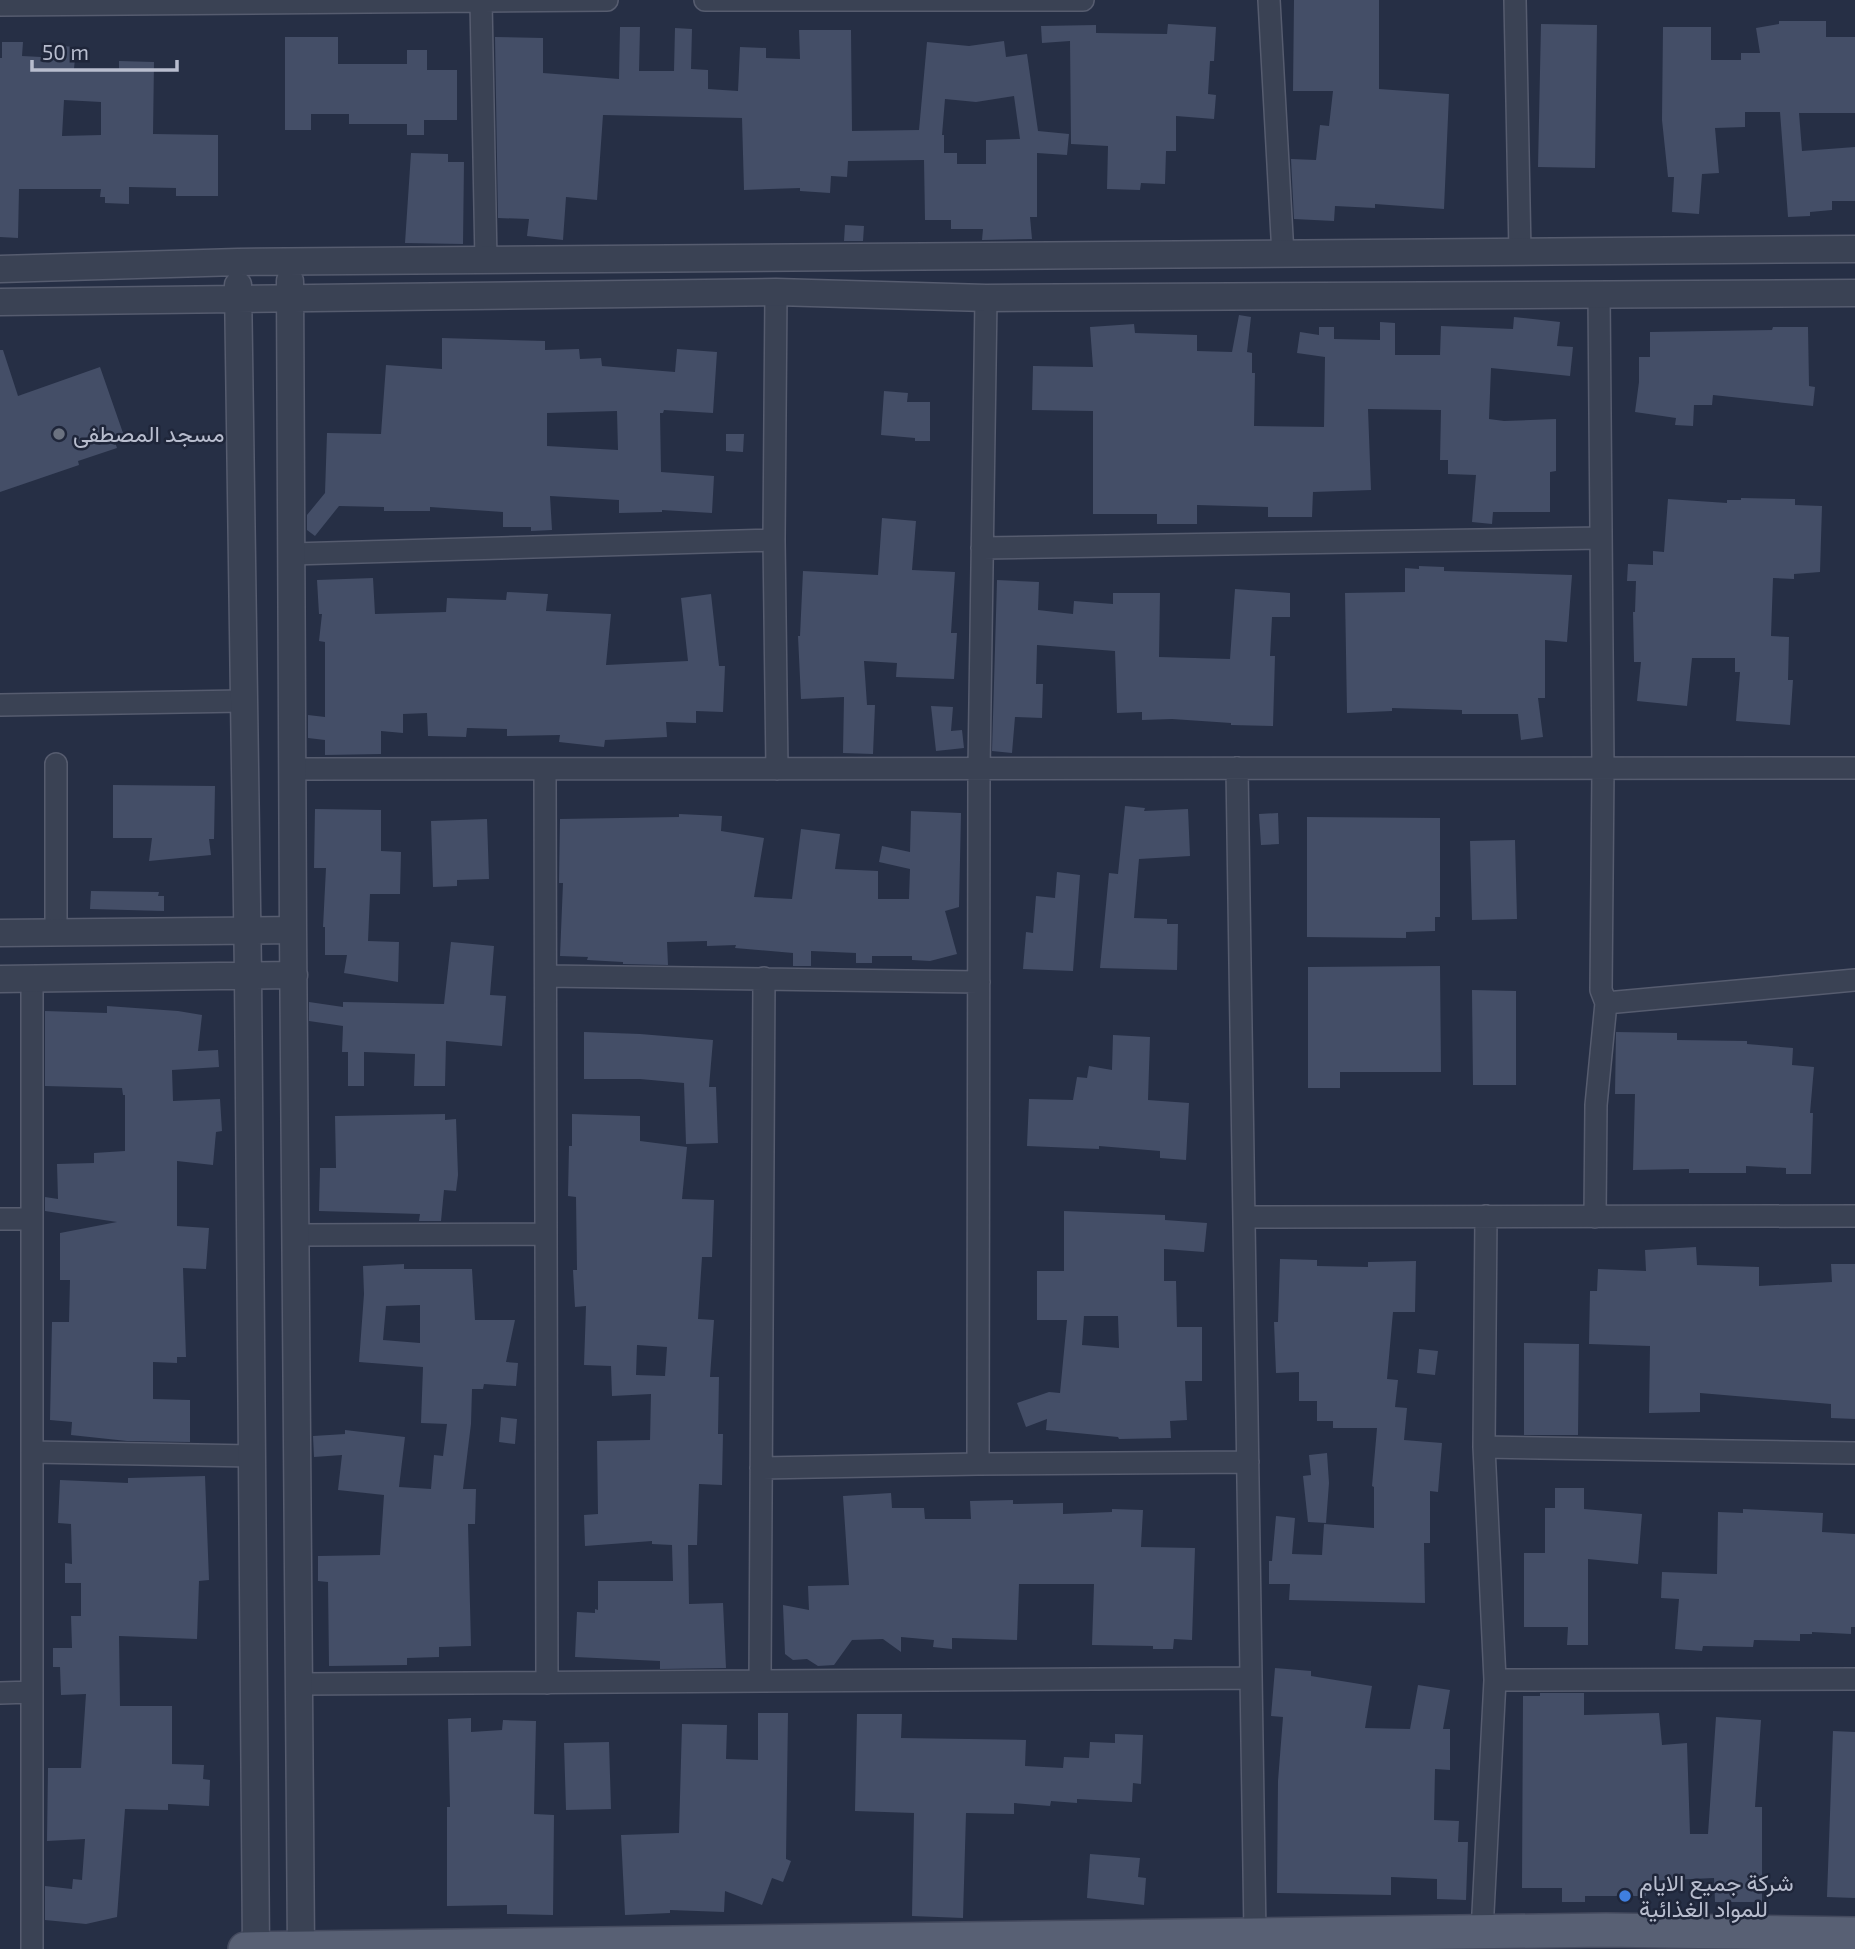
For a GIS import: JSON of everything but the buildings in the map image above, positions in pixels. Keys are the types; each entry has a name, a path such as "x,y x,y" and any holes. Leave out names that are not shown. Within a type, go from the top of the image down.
{"main road":[{"path":"245,1949 1606,1930 1855,1934"}],"street":[{"path":"11,3 607,0"},
{"path":"705,0 1083,0"},
{"path":"1269,0 1283,255"},
{"path":"1515,0 1520,252"},
{"path":"481,1 486,261"},
{"path":"0,269 290,261 1855,249"},
{"path":"290,261 301,1949"},
{"path":"238,262 248,975 256,1949"},
{"path":"776,292 774,540 777,769"},
{"path":"0,302 776,292 986,298 1855,293"},
{"path":"1595,1217 1596,1105 1606,1003 1601,990 1603,768 1599,294"},
{"path":"978,1464 979,770 986,298"},
{"path":"982,548 1601,538"},
{"path":"292,554 774,540"},
{"path":"0,705 243,701"},
{"path":"1855,750 1855,775"},
{"path":"56,764 56,933"},
{"path":"1237,768 1255,1935"},
{"path":"292,769 1855,768"},
{"path":"545,769 547,1683"},
{"path":"0,933 293,930"},
{"path":"0,979 294,975"},
{"path":"545,975 979,982"},
{"path":"32,978 32,1949"},
{"path":"760,1681 764,978"},
{"path":"1606,1003 1855,980"},
{"path":"1482,1932 1495,1680 1484,1447 1486,1216"},
{"path":"1244,1217 1855,1216"},
{"path":"0,1219 32,1219"},
{"path":"296,1236 546,1234"},
{"path":"1484,1447 1855,1453"},
{"path":"32,1452 252,1456"},
{"path":"761,1468 1248,1462"},
{"path":"299,1684 1251,1678"},
{"path":"1495,1680 1855,1679"},
{"path":"0,1693 32,1692"}],"place":[{"name":"مسجد المصطفى","path":"59,434"},
{"name":"شركة جميع الايام للمواد الغذائية","path":"1625,1896"}]}
